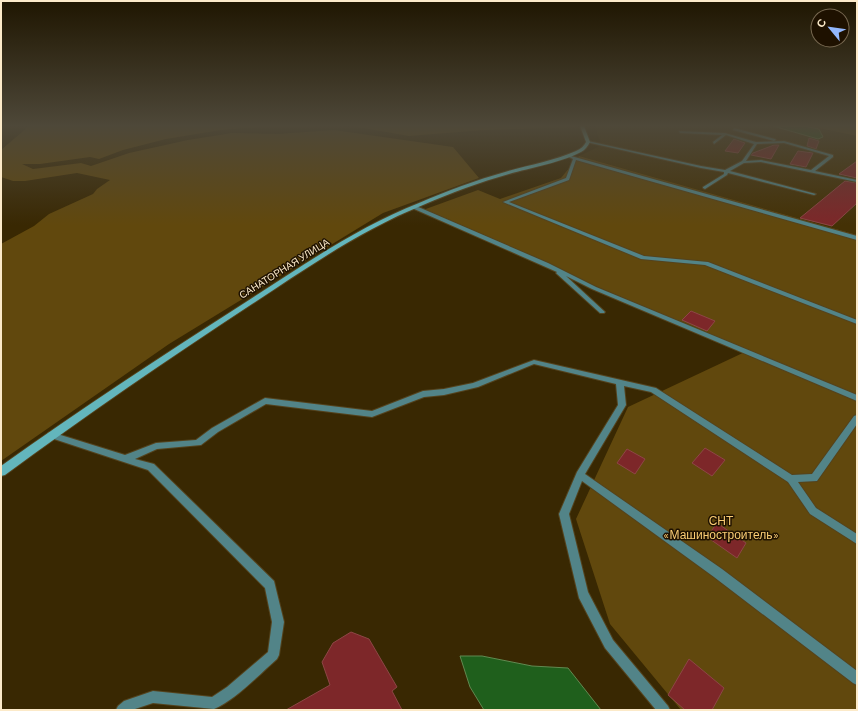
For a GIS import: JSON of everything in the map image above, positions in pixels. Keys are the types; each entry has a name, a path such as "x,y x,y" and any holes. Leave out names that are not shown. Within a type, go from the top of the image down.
{"street":[{"name":"САНАТОРНАЯ УЛИЦА","path":"1,472 51,435 182,345 284,279 362,232 441,196 494,177 553,159"}],"lane":[{"path":"575,159 568,179 505,202 643,258 706,263 857,322"},
{"path":"579,159 857,238"},
{"path":"666,159 726,171 814,194"},
{"path":"758,159 762,161"},
{"path":"812,171 828,159"},
{"path":"705,188 726,174 726,171 743,162 762,161 857,182"},
{"path":"414,207 546,264 594,288 857,398"},
{"path":"546,264 562,275 602,312"},
{"path":"125,459 156,446 198,443 215,430 265,401 372,414 423,394 444,392 475,385 534,362 620,384 653,390 791,479 813,511 857,539"},
{"path":"620,384 622,405 580,475 564,514 583,594 610,644 664,710"},
{"path":"791,479 814,478 857,418"},
{"path":"51,435 151,468 270,585 278,622 273,655 231,691 211,706 153,697 128,705 122,710"},
{"path":"580,475 718,573 857,679"}],"shaded area":[{"path":"590,159 857,159 857,235"},
{"path":"460,656 482,656 532,666 568,668 601,710 484,710 470,687"}],"green space":[{"path":"1,159 74,159 40,164 22,164 33,169 81,163 91,166 111,159 463,159 479,178 383,213 169,344 1,461 1,244 34,226 49,214 93,194 97,189 110,180 77,173 25,181 13,181 1,177"},
{"name":"СНТ «Машиностроитель»","path":"576,159 590,159 857,235 857,710 681,710 610,624 576,519 628,407 747,351 423,210 478,190 500,199 561,178"}],"building":[{"path":"793,159 810,159 806,167 790,164"},
{"path":"857,161 857,178 839,174"},
{"path":"845,181 857,183 857,203 832,226 800,218"},
{"path":"691,311 715,321 707,331 682,320"},
{"path":"705,448 725,460 712,476 692,463"},
{"path":"627,449 645,459 635,474 617,463"},
{"path":"717,523 746,543 737,558 707,537"},
{"path":"351,632 369,639 397,687 392,691 402,710 286,710 330,685 322,662 333,643"},
{"path":"689,659 724,688 712,710 685,710 668,695"}]}
